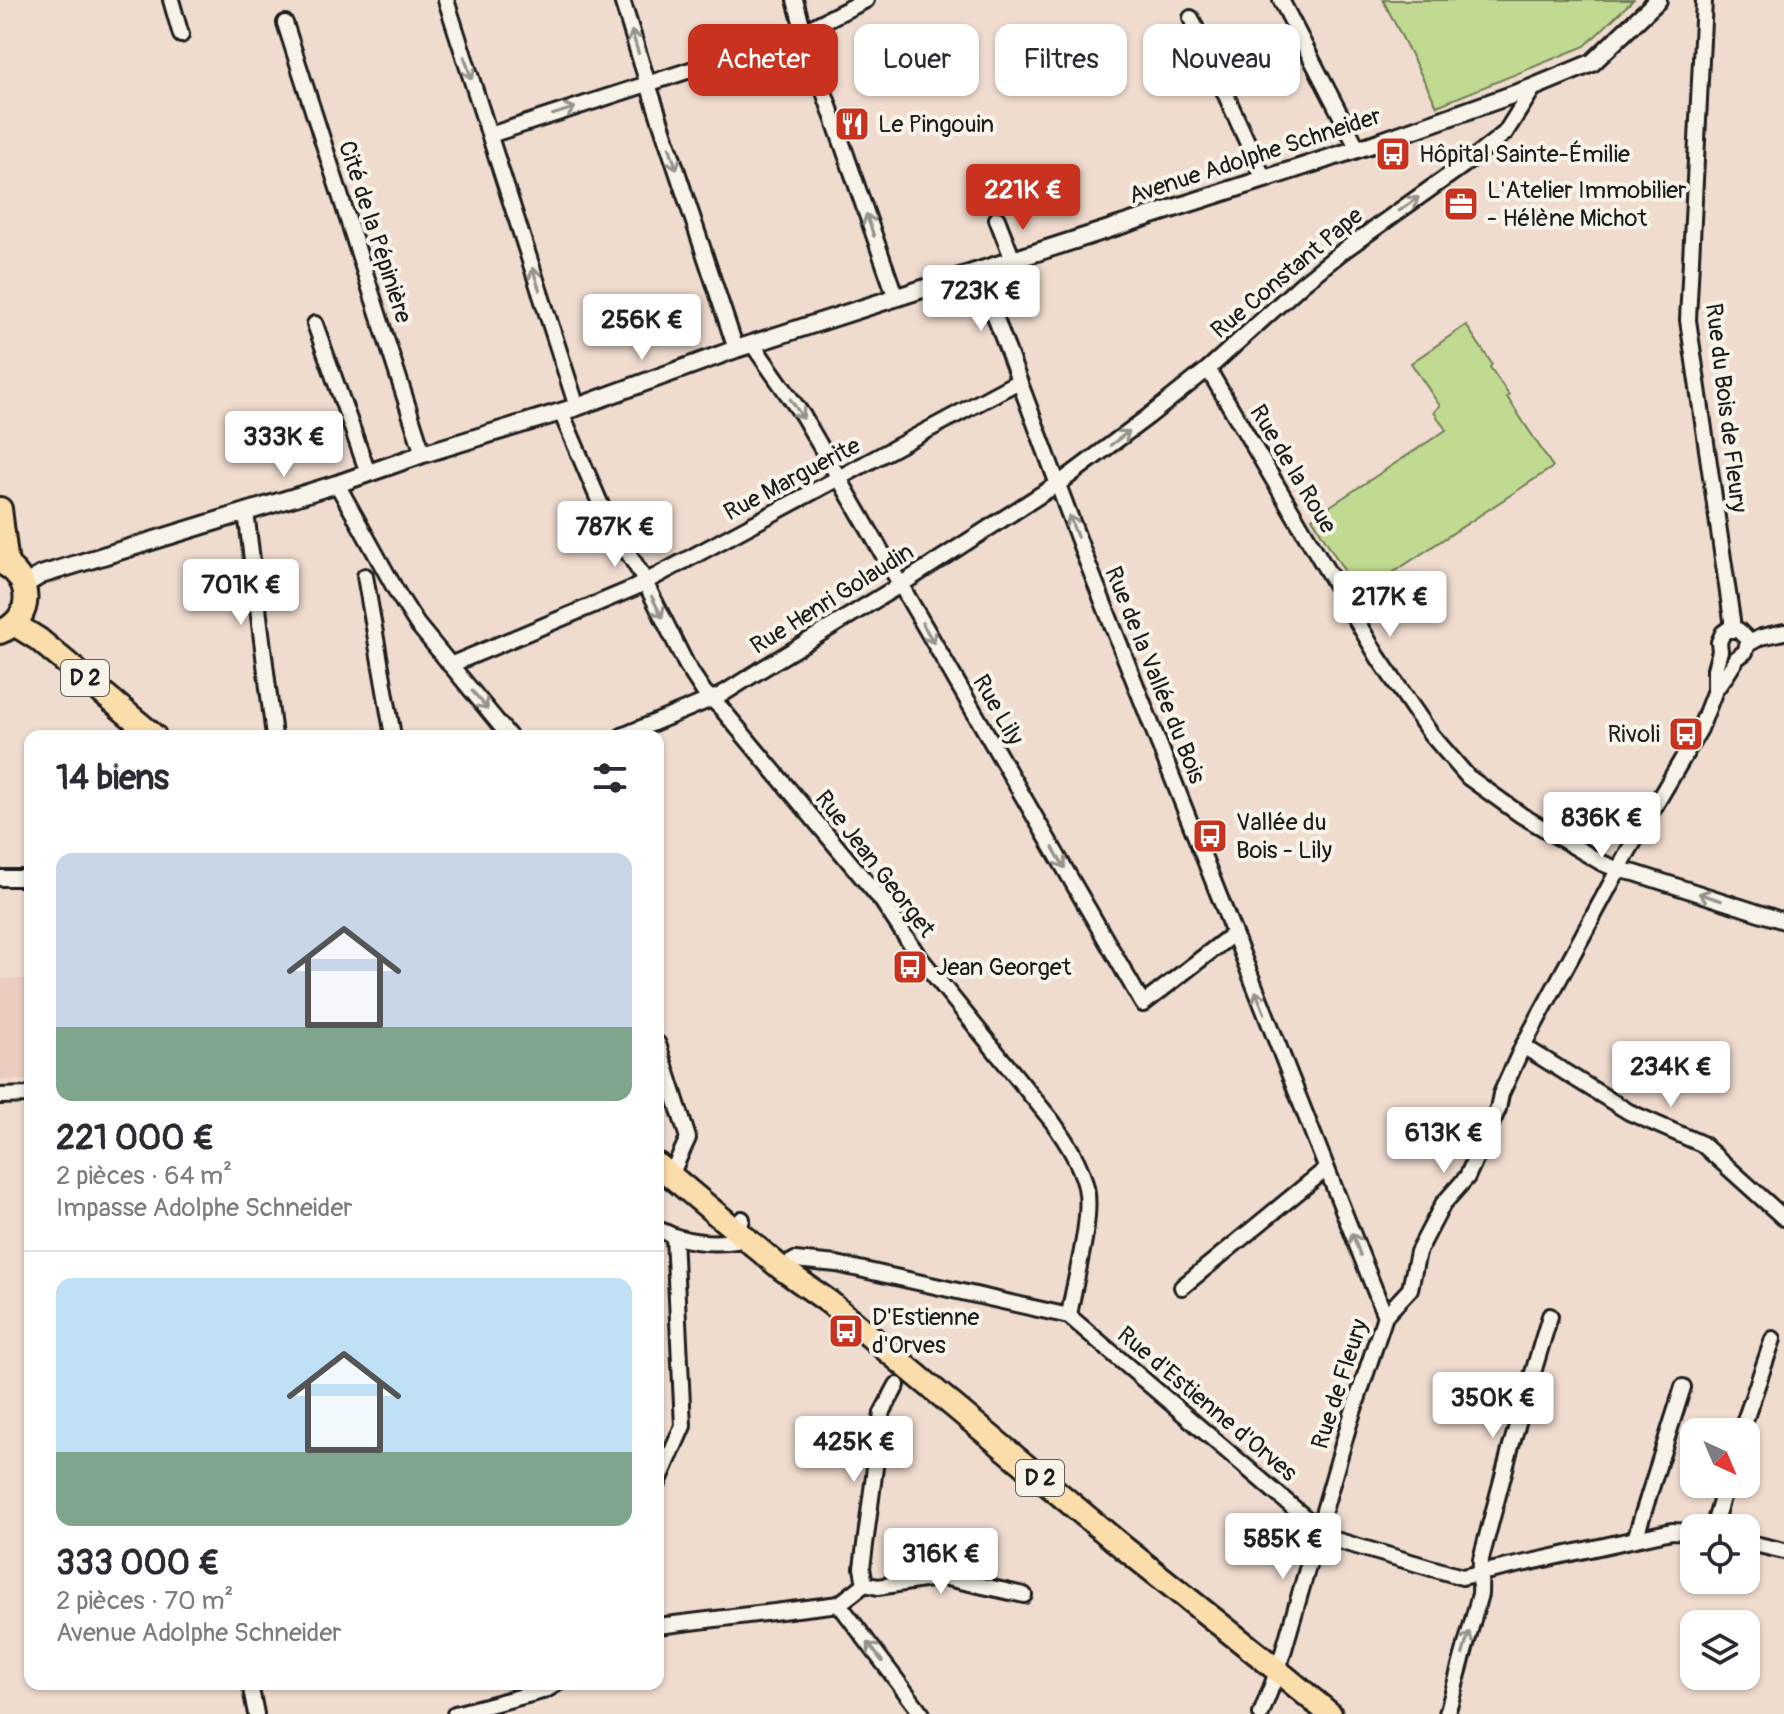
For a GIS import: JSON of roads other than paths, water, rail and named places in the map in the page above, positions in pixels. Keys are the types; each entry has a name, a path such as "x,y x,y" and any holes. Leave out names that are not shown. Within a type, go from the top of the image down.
{"main road":[{"path":"0,509 4,563 14,570 24,585 25,606 21,615 7,628"},
{"name":"D 2","path":"7,628 38,639 147,730"},
{"name":"D 2","path":"669,1167 1124,1548 1330,1714"}],"street":[{"path":"171,0 181,35"},
{"name":"Rue Jean Georget","path":"446,0 490,135 569,409 606,517 640,572 687,666 704,692 721,708 882,901 917,954 1071,1147 1086,1188 1087,1218 1069,1316"},
{"name":"Rue Lily","path":"622,0 648,84 745,347 803,416 1143,1004 1233,934"},
{"path":"795,0 802,24"},
{"path":"818,24 866,0"},
{"path":"1281,0 1358,149"},
{"name":"Avenue Adolphe Schneider","path":"24,585 41,575 569,409 745,347 1358,149 1534,87 1592,63 1658,0"},
{"name":"Rue du Bois de Fleury","path":"1704,0 1688,320 1732,629"},
{"path":"1191,18 1264,179"},
{"name":"Cité de la Pépinière","path":"285,23 423,454"},
{"path":"490,135 688,71"},
{"name":"Rue Constant Pape","path":"1057,484 1208,369 1323,267 1505,133 1534,87"},
{"path":"826,96 896,298"},
{"path":"997,219 1013,260"},
{"name":"Rue de la Vallée du Bois","path":"978,271 1057,484 1385,1316"},
{"path":"315,324 368,473"},
{"name":"Rue de la Roue","path":"1208,369 1378,657 1430,733 1468,777 1510,808 1602,863 1784,921"},
{"name":"Rue Marguerite","path":"450,665 644,583 1019,381"},
{"path":"337,484 417,624 504,730"},
{"name":"Rue Henri Golaudin","path":"637,730 712,700 1057,484"},
{"path":"246,512 273,730"},
{"path":"365,576 392,730"},
{"path":"1715,690 1720,637 1732,629 1743,633 1748,644"},
{"path":"1784,632 1761,637 1748,644 1715,690 1700,729 1523,1046 1629,1112 1702,1144 1784,1218"},
{"path":"1720,651 1728,657 1737,658"},
{"path":"0,878 24,878"},
{"name":"Rue de Fleury","path":"1261,1714 1278,1670 1349,1424 1385,1316 1410,1289 1418,1252 1443,1204 1467,1177 1523,1046"},
{"path":"664,1063 688,1138 669,1167"},
{"path":"0,1096 24,1095"},
{"path":"1182,1287 1326,1169"},
{"path":"664,1232 710,1244 736,1241 741,1226"},
{"path":"664,1469 683,1426 674,1236"},
{"name":"Rue d'Estienne d'Orves","path":"788,1264 837,1264 1069,1316 1329,1538 1462,1577 1680,1531"},
{"path":"1447,1714 1480,1594 1481,1559 1550,1316"},
{"path":"1746,1418 1773,1339"},
{"path":"865,1584 862,1568 882,1413 897,1385"},
{"path":"1635,1539 1683,1387"},
{"path":"1760,1545 1784,1551"},
{"path":"865,1584 878,1587 942,1577 1024,1595"},
{"path":"664,1625 839,1604 865,1584"},
{"path":"839,1604 922,1714"},
{"path":"251,1690 256,1714"},
{"path":"455,1714 546,1690"}],"place":[{"name":"Le Pingouin","path":"852,124"},
{"name":"Hôpital Sainte-Émilie","path":"1393,154"},
{"name":"L'Atelier Immobilier - Hélène Michot","path":"1461,204"},
{"name":"Rivoli","path":"1686,734"},
{"name":"Vallée du Bois - Lily","path":"1210,836"},
{"name":"Jean Georget","path":"910,967"},
{"name":"D'Estienne d'Orves","path":"846,1331"}]}
